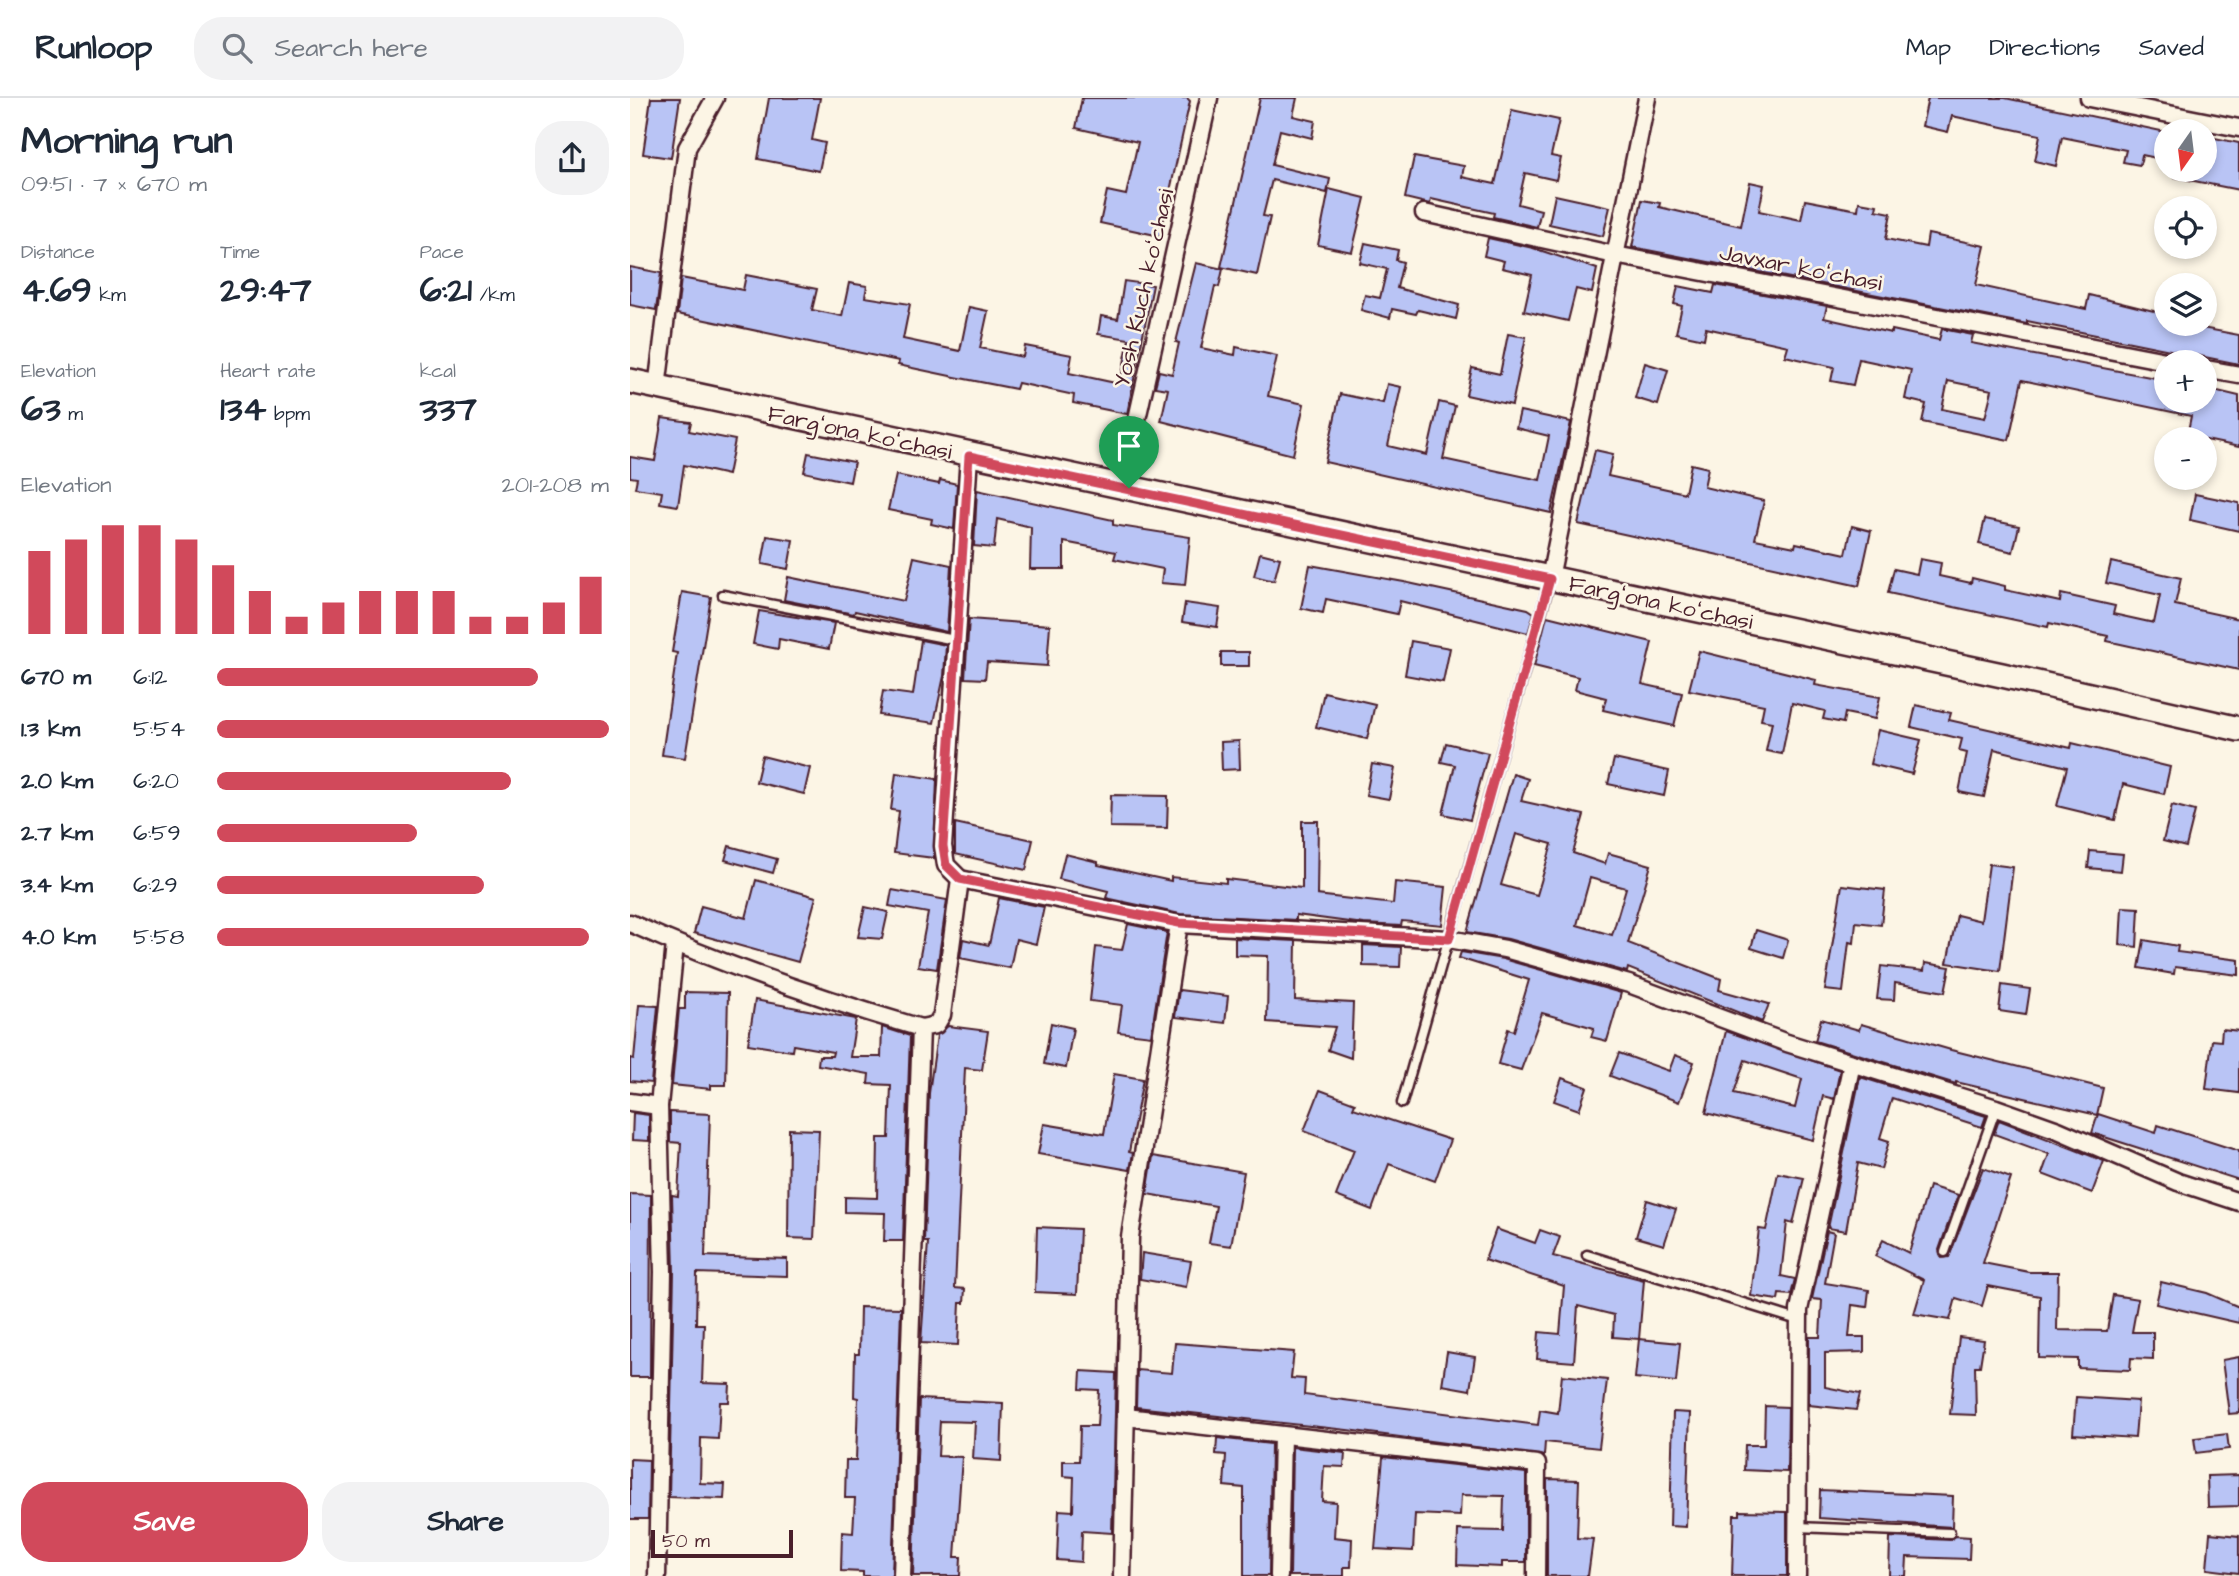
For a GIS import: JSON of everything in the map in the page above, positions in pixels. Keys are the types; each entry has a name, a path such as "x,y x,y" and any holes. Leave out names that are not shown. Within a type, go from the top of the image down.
{"street":[{"path":"657,388 687,148 715,98"},
{"name":"Yosh Kuch koʻchasi","path":"1129,488 1133,437 1209,98"},
{"path":"1550,579 1647,98"},
{"path":"2089,98 2239,128"},
{"name":"Javxar koʻchasi","path":"1424,213 1615,255 2154,359"},
{"path":"2217,371 2239,375"},
{"name":"Fargʻona koʻchasi","path":"630,381 2239,730"},
{"path":"969,456 943,846 946,865 960,879 1179,923 1449,939 1505,949 1629,984 1787,1043 1996,1108 2058,1130 2178,1182 2239,1202"},
{"path":"630,923 675,944 829,1001 921,1028 936,1026 942,1015 960,879"},
{"path":"1122,1576 1130,1237 1179,923"},
{"path":"657,1576 663,1272 659,1106 675,944"},
{"path":"902,1576 921,1028"},
{"path":"1797,1576 1798,1320 1852,1063"},
{"path":"630,1102 659,1106"},
{"path":"1126,1417 1537,1464 1536,1576"},
{"path":"1279,1576 1282,1435"}],"lane":[{"path":"1402,1103 1550,579"},
{"path":"723,595 956,640"},
{"path":"1945,1252 1996,1108"},
{"path":"1587,1255 1798,1320"},
{"path":"1797,1527 1950,1533"}],"building":[{"path":"651,98 680,98 671,158 643,154"},
{"path":"769,98 820,98 812,140 825,143 819,171 758,159"},
{"path":"1082,98 1187,98 1190,101 1160,236 1100,223 1107,191 1126,195 1138,142 1076,128"},
{"path":"1260,98 1297,98 1293,116 1315,121 1312,138 1280,130 1272,165 1330,179 1327,193 1272,180 1263,216 1270,217 1257,275 1221,267"},
{"path":"1928,98 2005,98 2154,129 2154,158 2142,155 2140,165 2123,162 2126,150 2062,137 2056,166 2035,161 2040,135 1952,116 1948,132 1922,126"},
{"path":"1512,110 1559,120 1551,156 1561,158 1556,180 1525,173 1518,204 1541,210 1537,227 1493,217 1494,213 1431,199 1430,204 1405,198 1414,157 1464,166 1462,177 1495,184"},
{"path":"2217,138 2239,143 2239,190 2199,182 2217,182"},
{"path":"1750,182 1764,185 1759,211 1801,220 1805,200 1858,210 1859,202 1877,205 1876,210 1891,213 1886,239 1926,247 1928,234 1985,246 1976,285 2086,309 2089,295 2154,311 2154,336 2217,336 2217,331 2239,335 2239,364 2217,360 2217,350 2170,350 1632,247 1642,200 1660,203 1659,207 1741,226"},
{"path":"1329,189 1365,198 1352,252 1318,245"},
{"path":"1555,195 1610,207 1603,236 1549,224"},
{"path":"1488,238 1533,248 1597,269 1592,293 1576,289 1568,321 1524,311 1532,275 1502,268 1504,261 1484,256"},
{"path":"1365,243 1398,250 1396,260 1403,262 1397,288 1459,305 1456,319 1418,310 1416,314 1392,309 1390,318 1361,310 1365,295 1380,298 1387,269 1360,263"},
{"path":"1196,263 1223,269 1219,287 1215,286 1201,348 1235,355 1236,347 1277,356 1268,396 1304,404 1293,455 1161,421 1168,389 1155,387 1159,371 1172,374 1179,343 1176,342"},
{"path":"630,267 661,273 656,310 630,305"},
{"path":"746,275 817,289 812,310 842,316 849,283 867,286 865,297 910,304 903,339 960,351 969,307 988,311 980,348 1023,357 1025,346 1072,355 1069,373 1120,384 1129,339 1098,334 1101,316 1118,319 1124,281 1153,285 1127,414 1073,403 1074,395 1018,383 1016,389 955,377 898,365 899,361 677,314 681,278 743,290"},
{"path":"1715,285 1827,306 1824,318 1891,333 1892,330 1939,340 1942,329 1973,335 1971,343 2154,378 2154,408 2022,380 2009,440 1922,422 1926,404 1905,399 1911,370 1859,359 1853,385 1831,381 1834,367 1785,356 1788,346 1706,328 1704,339 1676,333 1682,306 1674,304 1678,286 1713,293","holes":["1948,381 1992,390 1985,418 1942,409"]},
{"path":"1508,334 1526,337 1512,405 1466,395 1472,368 1500,374"},
{"path":"1645,363 1668,370 1658,405 1635,398"},
{"path":"1387,384 1401,387 1388,446 1427,455 1439,402 1455,406 1443,459 1540,480 1549,436 1516,428 1520,411 1571,422 1551,513 1325,462 1340,394 1383,403"},
{"path":"2217,391 2239,396 2239,447 2217,442 2217,427 2189,427 2191,416 2177,413 2217,413"},
{"path":"662,418 691,422 689,431 735,440 728,475 684,465 678,506 660,503 662,492 635,488 637,478 630,477 630,457 655,461"},
{"path":"1595,450 1613,454 1608,476 1685,493 1691,464 1708,468 1704,487 1764,501 1755,539 1795,547 1796,543 1846,554 1852,526 1871,531 1859,586 1578,524"},
{"path":"808,453 854,462 850,482 804,472"},
{"path":"896,475 939,484 940,480 957,484 954,529 931,524 932,519 888,510"},
{"path":"977,490 1113,520 1113,525 1190,537 1185,585 1161,583 1163,569 1114,559 1116,552 1064,542 1064,569 1030,569 1031,527 997,519 994,548 974,546"},
{"path":"2195,494 2239,503 2239,531 2190,520"},
{"path":"1985,519 2019,526 2013,552 1979,544"},
{"path":"767,536 793,540 788,569 762,564"},
{"path":"1260,553 1280,558 1274,581 1254,576"},
{"path":"914,557 951,565 947,632 855,611 854,614 784,600 788,577 904,601"},
{"path":"1920,559 1941,563 1939,576 1971,583 1972,578 2005,586 2005,590 2060,602 2061,594 2115,606 2113,614 2154,623 2160,595 2106,583 2111,562 2181,578 2175,605 2239,619 2239,670 2107,641 2108,636 2049,623 2048,627 1888,593 1894,569 1917,574"},
{"path":"1310,565 1404,582 1528,609 1534,613 1528,633 1400,601 1397,614 1326,599 1323,613 1301,608"},
{"path":"682,592 711,597 685,758 662,755 677,653 672,652"},
{"path":"1185,603 1220,608 1217,627 1182,622"},
{"path":"759,611 834,623 829,649 779,639 778,649 753,644"},
{"path":"1547,616 1652,642 1642,684 1682,693 1674,726 1603,710 1606,698 1575,690 1578,677 1534,666"},
{"path":"969,619 1050,625 1047,666 987,662 985,679 965,678"},
{"path":"921,640 946,645 944,676 934,723 879,715 883,691 913,695"},
{"path":"1411,641 1450,648 1443,682 1405,675"},
{"path":"1699,651 1816,680 1815,685 1880,697 1875,719 1845,713 1843,723 1823,719 1825,711 1792,703 1782,754 1766,751 1772,722 1761,720 1764,705 1689,690"},
{"path":"1221,652 1249,652 1249,666 1221,666"},
{"path":"1324,692 1375,704 1367,739 1316,727"},
{"path":"1916,705 1951,713 1949,720 2071,748 2072,743 2170,767 2164,794 2123,784 2115,820 2057,806 2067,767 1994,749 1984,797 1959,792 1967,753 1959,751 1962,739 1911,727"},
{"path":"1878,730 1921,740 1912,774 1870,764"},
{"path":"1239,741 1240,769 1222,770 1221,742"},
{"path":"1446,743 1488,753 1470,820 1443,814 1455,765 1441,762"},
{"path":"762,756 810,768 804,794 756,782"},
{"path":"1614,759 1669,771 1664,796 1608,784"},
{"path":"1372,764 1395,768 1389,799 1366,795"},
{"path":"896,773 937,779 934,858 894,853 899,811 891,810"},
{"path":"1513,774 1528,779 1521,801 1584,815 1573,853 1605,864 1608,853 1651,865 1628,943 1721,979 1719,990 1769,1004 1762,1022 1628,968 1627,972 1508,939 1467,932","holes":["1516,834 1552,844 1537,895 1501,885","1590,878 1626,888 1612,935 1577,925"]},
{"path":"1111,795 1168,796 1167,828 1110,827"},
{"path":"2172,805 2195,811 2186,847 2163,841"},
{"path":"1302,821 1318,821 1317,895 1393,904 1395,882 1446,887 1442,925 1402,921 1401,926 1364,924 1296,915 1296,920 1180,914 1106,898 1108,891 1059,879 1065,854 1098,862 1098,865 1171,881 1171,877 1226,883 1226,879 1302,888"},
{"path":"955,823 1033,840 1026,870 955,854"},
{"path":"729,846 777,859 773,873 725,860"},
{"path":"2090,851 2123,854 2121,871 2088,868"},
{"path":"1989,864 2013,867 2000,971 1947,963 1957,915 1981,921"},
{"path":"756,880 816,897 798,962 694,933 701,906 746,918"},
{"path":"1842,885 1885,890 1881,925 1856,922 1854,943 1849,942 1843,992 1825,990"},
{"path":"892,890 947,900 937,969 918,966 928,913 889,906"},
{"path":"999,898 1044,907 1036,944 1016,939 1010,968 960,958 963,939 989,945"},
{"path":"865,907 888,912 882,939 858,937"},
{"path":"2122,907 2139,908 2137,947 2120,945"},
{"path":"1128,924 1167,932 1151,1036 1118,1032 1122,1005 1090,1001 1096,947 1122,950"},
{"path":"1756,930 1788,940 1783,958 1751,948"},
{"path":"1235,938 1296,941 1295,1000 1353,1003 1351,1058 1328,1050 1335,1027 1267,1022 1268,956 1235,955"},
{"path":"2144,940 2178,946 2177,952 2239,960 2239,975 2175,967 2174,974 2139,968"},
{"path":"1363,945 1401,947 1400,967 1363,966"},
{"path":"1461,952 1503,959 1621,993 1607,1041 1591,1037 1594,1028 1542,1013 1521,1070 1498,1064 1508,1029 1514,1031 1529,980 1459,958"},
{"path":"1925,963 1950,967 1945,992 1895,983 1894,1000 1877,999 1881,966 1924,971"},
{"path":"2002,985 2030,989 2026,1015 1999,1011"},
{"path":"1179,990 1228,996 1225,1023 1175,1017"},
{"path":"685,992 728,993 726,1085 711,1085 711,1089 672,1085 679,1009 685,1009"},
{"path":"755,1000 856,1019 850,1057 881,1057 882,1027 910,1036 903,1241 884,1241 885,1213 845,1212 845,1197 877,1198 878,1138 889,1138 891,1085 868,1084 869,1074 818,1065 819,1056 832,1056 833,1052 793,1045 792,1051 748,1044"},
{"path":"639,1005 658,1006 651,1083 630,1081 630,1058 634,1059"},
{"path":"1821,1019 1859,1030 1861,1024 1951,1050 2103,1088 2097,1115 1956,1084 1815,1041"},
{"path":"1051,1023 1073,1028 1066,1068 1044,1064"},
{"path":"948,1026 988,1031 982,1070 965,1068 955,1288 965,1289 964,1303 960,1303 958,1345 921,1343 928,1242 924,1242 929,1093 937,1035"},
{"path":"2222,1029 2239,1031 2239,1093 2206,1089 2212,1040 2221,1041"},
{"path":"1726,1031 1840,1070 1834,1099 1823,1096 1813,1140 1706,1113","holes":["1745,1060 1802,1079 1795,1108 1734,1093"]},
{"path":"1619,1053 1669,1071 1675,1055 1694,1062 1679,1102 1610,1076"},
{"path":"1114,1074 1143,1079 1129,1152 1133,1153 1130,1170 1038,1154 1044,1124 1104,1134"},
{"path":"1860,1077 1986,1116 1982,1127 1892,1098 1880,1138 1889,1141 1881,1169 1858,1163 1846,1231 1828,1228"},
{"path":"1562,1078 1587,1087 1579,1110 1554,1101"},
{"path":"1320,1090 1355,1103 1353,1108 1450,1140 1435,1181 1389,1164 1372,1210 1336,1196 1354,1150 1304,1131"},
{"path":"670,1112 710,1114 705,1256 787,1259 787,1276 697,1273 696,1324 704,1324 702,1383 730,1384 729,1402 720,1402 718,1439 701,1438 700,1483 725,1484 724,1499 669,1497 674,1272 672,1195 678,1196 681,1143 670,1142"},
{"path":"633,1113 649,1115 649,1141 632,1140"},
{"path":"2098,1114 2156,1133 2158,1125 2239,1151 2239,1180 2092,1133"},
{"path":"1999,1120 2104,1161 2092,1193 2042,1174 2049,1154 1994,1134"},
{"path":"789,1129 819,1130 814,1239 788,1238"},
{"path":"1153,1156 1244,1172 1231,1246 1209,1243 1216,1206 1147,1194"},
{"path":"1983,1168 2011,1178 1983,1263 2029,1272 2058,1272 2057,1330 2107,1331 2113,1295 2138,1299 2132,1332 2153,1332 2153,1359 2131,1358 2130,1370 2078,1368 2078,1359 2039,1358 2040,1296 1988,1286 1982,1306 1956,1298 1950,1320 1914,1314 1924,1280 1875,1256 1883,1240 1909,1253 1929,1186 1958,1195 1939,1250 1942,1258 1949,1257"},
{"path":"1778,1173 1804,1178 1793,1224 1787,1222 1781,1276 1795,1279 1791,1295 1779,1294 1778,1300 1751,1296 1759,1229 1766,1230"},
{"path":"630,1194 651,1195 650,1377 630,1377"},
{"path":"1647,1200 1676,1209 1664,1245 1636,1237"},
{"path":"1037,1227 1080,1229 1077,1294 1035,1292"},
{"path":"1496,1229 1535,1243 1540,1230 1560,1237 1553,1256 1644,1280 1639,1339 1613,1337 1614,1315 1578,1306 1574,1362 1537,1359 1539,1332 1560,1334 1564,1286 1485,1260"},
{"path":"1827,1231 1834,1233 1825,1283 1869,1290 1867,1307 1852,1305 1849,1337 1864,1337 1864,1352 1825,1353 1825,1387 1860,1394 1856,1410 1809,1405 1809,1337 1820,1337 1822,1300 1812,1299"},
{"path":"1142,1253 1191,1261 1186,1287 1140,1279"},
{"path":"2161,1282 2207,1293 2239,1307 2239,1323 2156,1304"},
{"path":"860,1307 901,1308 892,1576 863,1576 863,1572 841,1571 842,1532 853,1533 855,1498 845,1498 846,1460 856,1460 858,1398 854,1397 855,1354 859,1354"},
{"path":"1959,1337 1984,1340 1980,1366 1975,1366 1976,1415 1950,1414"},
{"path":"1639,1339 1680,1343 1676,1382 1635,1378"},
{"path":"1175,1343 1294,1352 1291,1378 1305,1379 1304,1395 1538,1425 1540,1410 1558,1413 1562,1375 1607,1380 1599,1448 1545,1442 1544,1456 1347,1430 1136,1407 1137,1370 1172,1373"},
{"path":"1447,1352 1475,1357 1470,1390 1442,1385"},
{"path":"2239,1357 2239,1413 2229,1414 2222,1360"},
{"path":"1081,1371 1116,1373 1112,1533 1082,1531 1081,1562 1057,1560 1059,1510 1073,1511 1074,1477 1063,1476 1063,1461 1079,1461 1080,1426 1097,1426 1099,1390 1080,1389"},
{"path":"2076,1397 2138,1401 2135,1438 2073,1434"},
{"path":"919,1399 1003,1403 1001,1461 973,1459 975,1422 940,1421 938,1456 962,1457 955,1557 961,1557 960,1576 913,1576"},
{"path":"1765,1406 1788,1407 1787,1472 1744,1470 1745,1445 1764,1445"},
{"path":"1673,1412 1690,1413 1686,1527 1670,1526"},
{"path":"2227,1434 2229,1449 2196,1453 2194,1438"},
{"path":"1217,1438 1271,1444 1269,1576 1244,1576 1244,1488 1224,1486 1226,1455 1216,1454"},
{"path":"1292,1447 1345,1453 1344,1467 1324,1466 1322,1501 1336,1502 1334,1537 1352,1539 1351,1567 1344,1567 1344,1576 1290,1576"},
{"path":"1383,1457 1526,1473 1526,1562 1502,1562 1502,1567 1457,1565 1458,1530 1503,1531 1504,1496 1461,1495 1460,1516 1415,1514 1413,1551 1375,1549"},
{"path":"630,1459 649,1460 648,1519 630,1519"},
{"path":"2239,1475 2239,1506 2208,1507 2207,1476"},
{"path":"1547,1479 1579,1480 1577,1538 1593,1539 1588,1576 1547,1576"},
{"path":"1820,1490 1953,1496 1952,1527 1819,1518"},
{"path":"1740,1511 1787,1512 1787,1576 1732,1576 1734,1515 1740,1515"},
{"path":"2210,1533 2239,1536 2239,1573 2207,1569"},
{"path":"1956,1536 1970,1537 1969,1559 1907,1557 1906,1576 1889,1576 1890,1537 1950,1540"}],"route":[{"path":"969,456 1129,488 1550,579 1449,939 1179,923 1145,918 960,879 946,865 943,846 969,456"}]}
